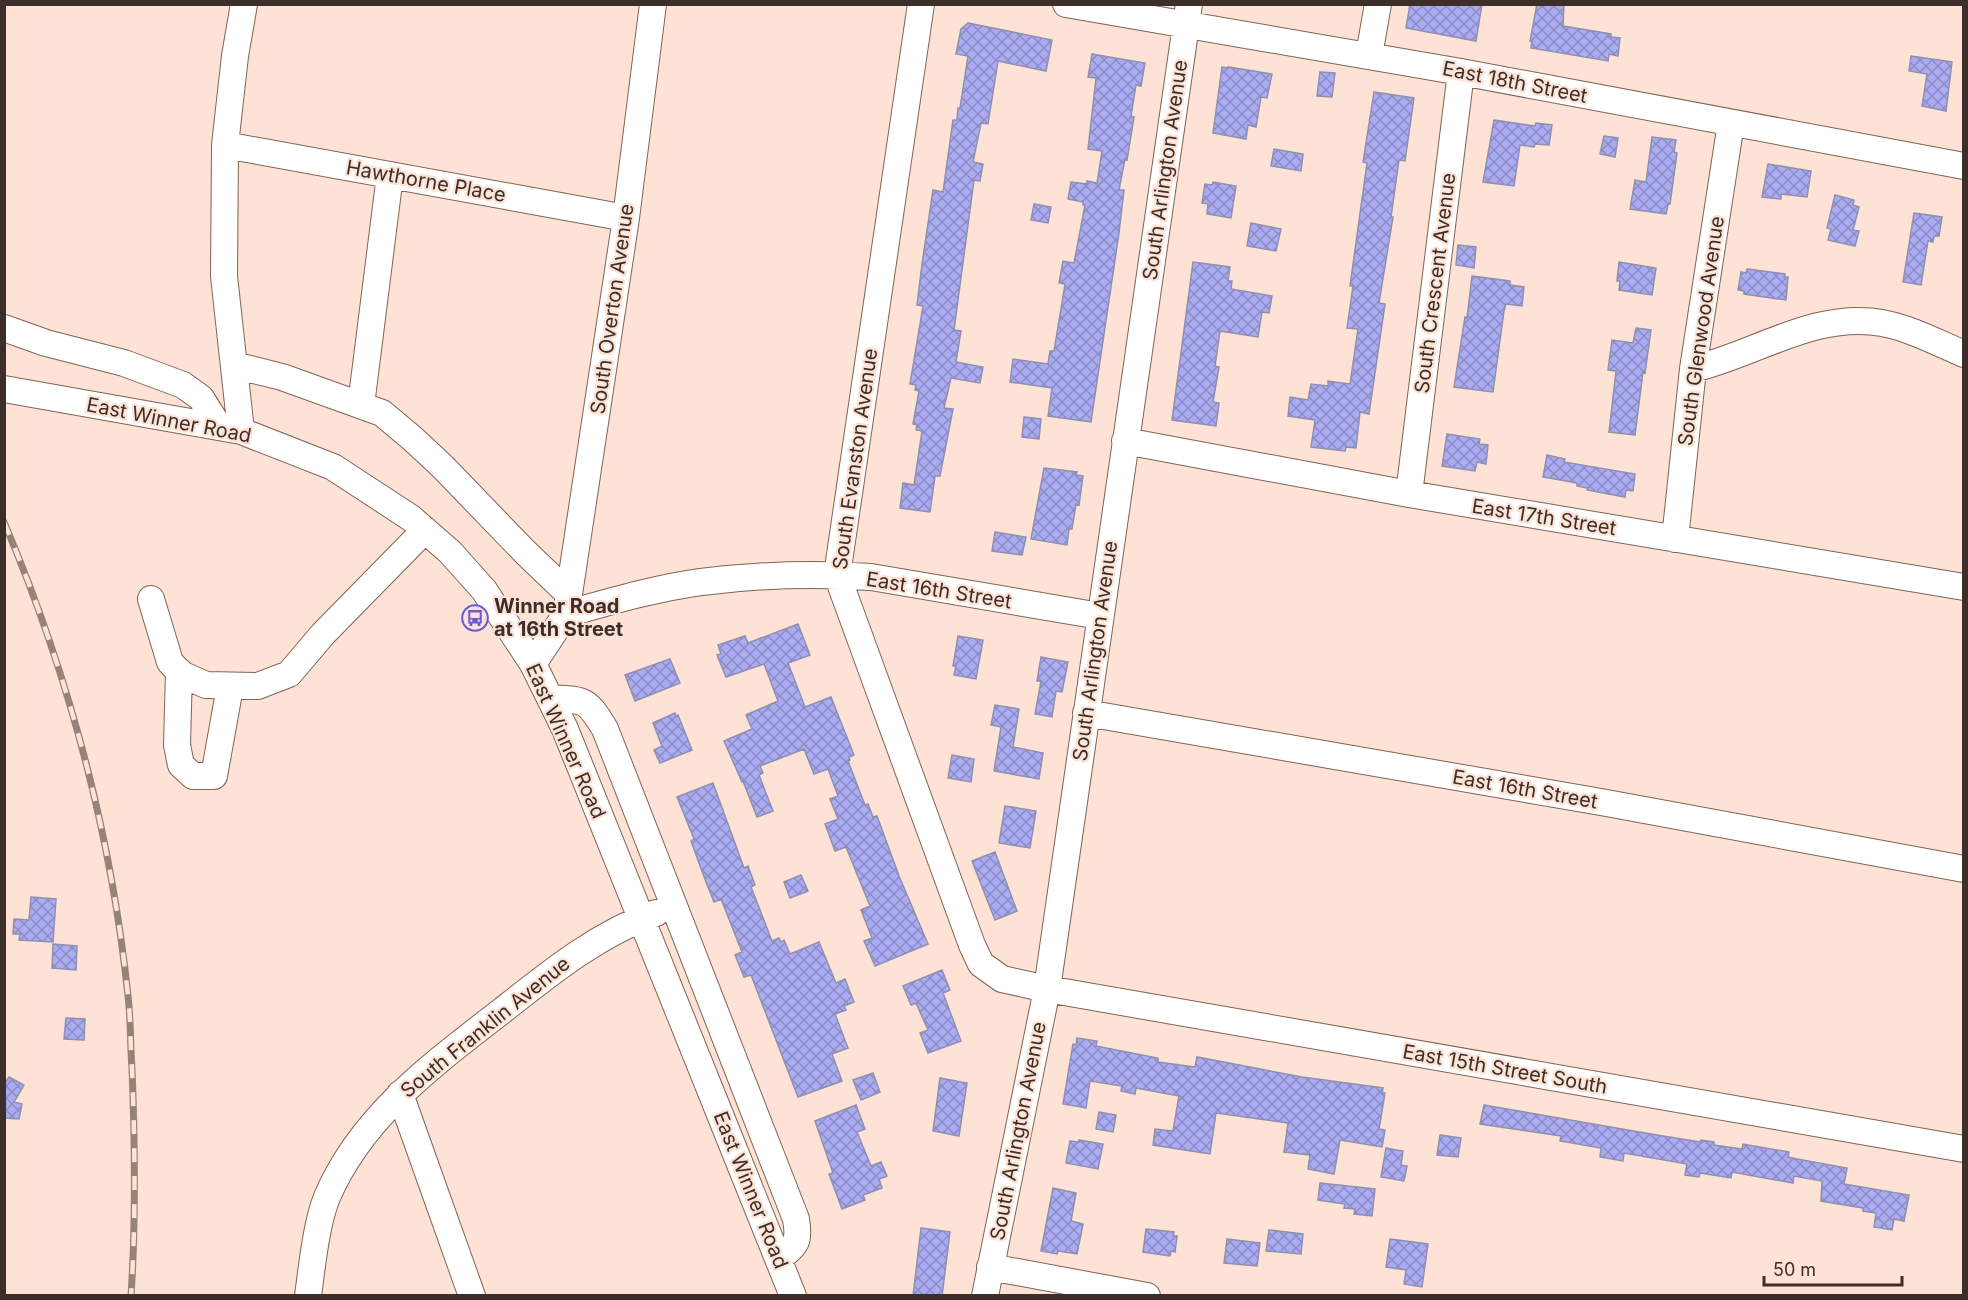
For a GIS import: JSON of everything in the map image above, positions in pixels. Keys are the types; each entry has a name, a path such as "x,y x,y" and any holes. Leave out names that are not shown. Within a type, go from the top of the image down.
{"street":[{"path":"230,429 234,365 224,276 225,145 235,56 244,4"},
{"name":"South Overton Avenue","path":"568,604 626,218 652,4"},
{"name":"South Evanston Avenue","path":"921,4 837,575 981,964 1002,979 1047,989"},
{"name":"East 18th Street","path":"1066,4 1188,15 1369,56 1964,166"},
{"path":"1369,56 1378,4"},
{"name":"South Arlington Avenue","path":"986,1296 1047,989 1188,15"},
{"name":"South Crescent Avenue","path":"1409,495 1461,72"},
{"name":"South Glenwood Avenue","path":"1675,538 1693,369 1731,123"},
{"name":"Hawthorne Place","path":"225,145 626,218"},
{"path":"361,405 390,175"},
{"path":"1693,369 1714,364 1824,323 1854,321 1883,323 1964,354"},
{"path":"4,328 46,343 124,363 183,385 201,398 230,429"},
{"path":"234,365 282,377 382,413 413,439 568,604 532,664"},
{"name":"East Winner Road","path":"4,389 230,429 333,466 411,518 450,552 484,590 532,664 565,729 793,1296"},
{"name":"East 17th Street","path":"1125,441 1409,495 1964,587"},
{"path":"151,599 170,662 179,671 206,685 258,686 290,674 323,634 425,530"},
{"name":"East 16th Street","path":"568,604 698,583 768,575 837,575 871,577 1100,616"},
{"path":"179,671 177,745 181,765 193,776 214,776 230,687"},
{"path":"550,698 576,699 591,707 605,729 796,1219 799,1233 796,1245 778,1259"},
{"name":"East 16th Street","path":"1086,713 1601,802 1964,869"},
{"name":"South Franklin Avenue","path":"308,1296 314,1252 326,1199 341,1170 368,1129 400,1094 424,1072 565,962 615,930 674,907"},
{"name":"East 15th Street South","path":"1047,989 1964,1149"},
{"path":"400,1094 472,1296"},
{"path":"990,1267 1147,1296"}],"building":[{"path":"1410,4 1482,4 1476,41 1406,28"},
{"path":"1537,4 1564,4 1563,26 1611,34 1611,37 1620,38 1618,56 1609,54 1608,61 1531,48 1532,41 1530,41"},
{"path":"968,23 1052,40 1046,71 998,61 988,124 981,123 973,162 983,164 980,181 974,180 954,330 961,331 956,362 983,367 980,383 951,378 944,408 953,409 940,476 935,476 930,512 900,508 903,483 914,485 922,431 916,430 917,425 913,424 919,391 915,390 916,385 910,384 923,306 917,305 922,264 933,190 943,192 953,120 957,120 958,108 960,108 968,56 956,54 961,29"},
{"path":"1092,54 1145,63 1141,86 1136,85 1131,116 1134,117 1119,190 1124,190 1119,233 1091,422 1048,416 1052,388 1010,382 1013,359 1048,364 1050,351 1054,351 1065,284 1059,283 1063,261 1074,263 1085,205 1083,202 1068,199 1071,182 1097,183 1102,151 1088,149 1096,78 1088,77"},
{"path":"1911,56 1952,62 1946,111 1922,106 1927,74 1909,71"},
{"path":"1222,67 1272,74 1267,98 1261,97 1256,127 1248,125 1246,139 1213,133"},
{"path":"1320,72 1335,73 1332,97 1317,96"},
{"path":"1374,92 1414,98 1405,161 1399,160 1391,217 1393,217 1379,303 1385,304 1369,414 1360,412 1356,448 1346,447 1345,451 1311,447 1315,420 1288,416 1290,397 1308,400 1311,384 1328,386 1328,381 1350,384 1358,329 1347,328 1353,286 1350,286 1367,163 1363,162"},
{"path":"1494,120 1535,126 1536,123 1552,125 1549,145 1535,144 1534,147 1520,145 1514,186 1483,182"},
{"path":"1604,136 1618,138 1615,157 1600,154"},
{"path":"1652,137 1676,140 1674,152 1677,153 1670,204 1668,204 1666,214 1630,209 1635,180 1646,182"},
{"path":"1274,149 1303,154 1301,171 1271,166"},
{"path":"1768,164 1811,171 1807,197 1781,194 1781,199 1762,197"},
{"path":"1213,182 1236,186 1231,218 1207,214 1208,204 1202,203 1205,184 1212,185"},
{"path":"1835,195 1854,200 1853,205 1859,207 1853,230 1859,231 1855,246 1828,240 1831,229 1827,228"},
{"path":"1034,204 1051,207 1048,223 1031,220"},
{"path":"1914,213 1942,217 1939,236 1934,236 1933,242 1928,241 1921,285 1903,282"},
{"path":"1251,223 1281,229 1276,251 1247,246"},
{"path":"1458,245 1476,247 1474,268 1456,265"},
{"path":"1193,262 1230,267 1228,281 1232,281 1231,289 1272,296 1269,313 1262,312 1258,337 1220,331 1215,366 1219,367 1213,402 1219,403 1216,426 1172,420"},
{"path":"1619,262 1656,268 1652,295 1619,290 1620,281 1617,281"},
{"path":"1747,269 1785,274 1784,277 1788,277 1786,300 1744,294 1744,291 1738,290 1741,272 1746,273"},
{"path":"1472,276 1510,281 1510,285 1524,287 1522,306 1506,304 1493,392 1454,387"},
{"path":"1636,328 1651,330 1635,435 1609,432 1616,371 1608,370 1612,340 1633,343"},
{"path":"1024,417 1041,419 1039,439 1022,437"},
{"path":"1447,434 1480,439 1479,444 1488,445 1486,464 1477,462 1475,471 1442,466"},
{"path":"1547,455 1565,459 1564,462 1635,474 1633,491 1626,490 1625,497 1587,490 1587,488 1577,486 1577,483 1543,477"},
{"path":"1044,468 1077,472 1076,475 1083,476 1079,505 1076,504 1067,545 1031,539"},
{"path":"995,532 1026,537 1022,555 992,551"},
{"path":"798,624 810,655 788,663 805,707 831,697 854,755 849,757 848,761 865,805 868,804 873,817 877,816 928,944 875,966 864,941 872,938 861,910 870,906 846,847 835,851 825,824 838,819 830,799 838,796 828,769 814,774 804,749 760,766 763,773 759,775 773,811 757,817 724,741 752,729 746,715 778,701 764,664 726,677 717,655 721,654 718,645 745,636 748,643"},
{"path":"958,636 983,640 976,679 954,675 956,666 953,666"},
{"path":"1041,657 1068,662 1062,692 1056,691 1052,717 1035,714 1041,681 1037,681"},
{"path":"670,659 680,683 635,701 625,675"},
{"path":"995,705 1019,709 1013,747 1043,753 1039,779 994,771 1001,727 991,725"},
{"path":"675,713 676,716 678,715 692,750 660,763 654,750 662,746 653,723"},
{"path":"952,755 974,759 971,782 948,778"},
{"path":"713,783 744,868 748,866 755,885 751,887 772,941 779,938 781,942 784,940 790,954 819,942 836,983 845,979 854,1002 844,1006 846,1010 835,1014 848,1048 832,1054 842,1081 798,1097 751,975 744,977 735,955 742,952 721,899 714,902 691,841 694,839 677,797"},
{"path":"1005,806 1036,811 1030,848 999,843"},
{"path":"995,852 1017,911 995,920 972,861"},
{"path":"801,875 808,891 790,898 784,882"},
{"path":"31,897 56,899 53,942 19,940 20,934 13,934 14,919 29,920"},
{"path":"53,944 77,946 76,970 52,968"},
{"path":"942,970 950,990 943,993 961,1041 928,1053 920,1033 928,1030 916,1003 911,1005 903,986"},
{"path":"66,1018 85,1019 84,1040 64,1039"},
{"path":"1077,1038 1097,1041 1096,1046 1158,1058 1158,1062 1195,1067 1197,1057 1302,1077 1383,1088 1382,1093 1385,1093 1379,1129 1385,1130 1382,1147 1340,1140 1334,1174 1308,1169 1310,1155 1284,1152 1288,1123 1216,1113 1210,1154 1153,1145 1155,1129 1173,1131 1179,1096 1136,1088 1135,1094 1121,1091 1122,1086 1090,1081 1086,1108 1063,1104 1073,1044 1076,1045"},
{"path":"873,1073 880,1092 861,1100 853,1080"},
{"path":"9,1077 24,1085 14,1102 22,1104 19,1119 4,1118 4,1084"},
{"path":"940,1078 967,1083 959,1136 933,1131"},
{"path":"856,1105 865,1129 857,1132 871,1166 881,1162 887,1176 879,1179 882,1188 863,1195 865,1200 842,1209 829,1174 833,1173 815,1121"},
{"path":"1484,1105 1700,1142 1701,1140 1714,1142 1714,1145 1742,1149 1743,1144 1789,1152 1788,1157 1847,1168 1844,1184 1909,1195 1904,1221 1894,1219 1892,1230 1874,1227 1876,1213 1863,1211 1863,1208 1821,1201 1822,1181 1794,1176 1793,1183 1732,1172 1731,1178 1700,1173 1699,1177 1685,1175 1687,1164 1624,1153 1623,1161 1600,1157 1601,1148 1560,1141 1561,1136 1480,1124"},
{"path":"1099,1112 1116,1115 1113,1132 1096,1129"},
{"path":"1440,1135 1461,1138 1458,1157 1437,1155"},
{"path":"1079,1140 1103,1144 1098,1169 1066,1163 1070,1141 1079,1142"},
{"path":"1386,1148 1403,1151 1401,1165 1407,1166 1404,1181 1381,1177"},
{"path":"1320,1183 1375,1189 1372,1216 1354,1214 1355,1209 1344,1208 1345,1204 1318,1200"},
{"path":"1053,1188 1076,1193 1071,1221 1083,1224 1077,1254 1041,1251"},
{"path":"921,1228 950,1232 942,1296 913,1296"},
{"path":"1146,1229 1174,1232 1173,1236 1177,1236 1175,1252 1171,1251 1170,1256 1143,1252"},
{"path":"1269,1230 1303,1234 1301,1254 1266,1251"},
{"path":"1227,1239 1260,1243 1257,1266 1224,1263"},
{"path":"1390,1239 1428,1244 1422,1287 1404,1284 1406,1270 1386,1267"}],"railway":[{"path":"4,522 27,579 67,695 84,754 110,874 130,1023 134,1182 131,1296"}],"place":[{"name":"Winner Road at 16th Street","path":"475,618"}]}
